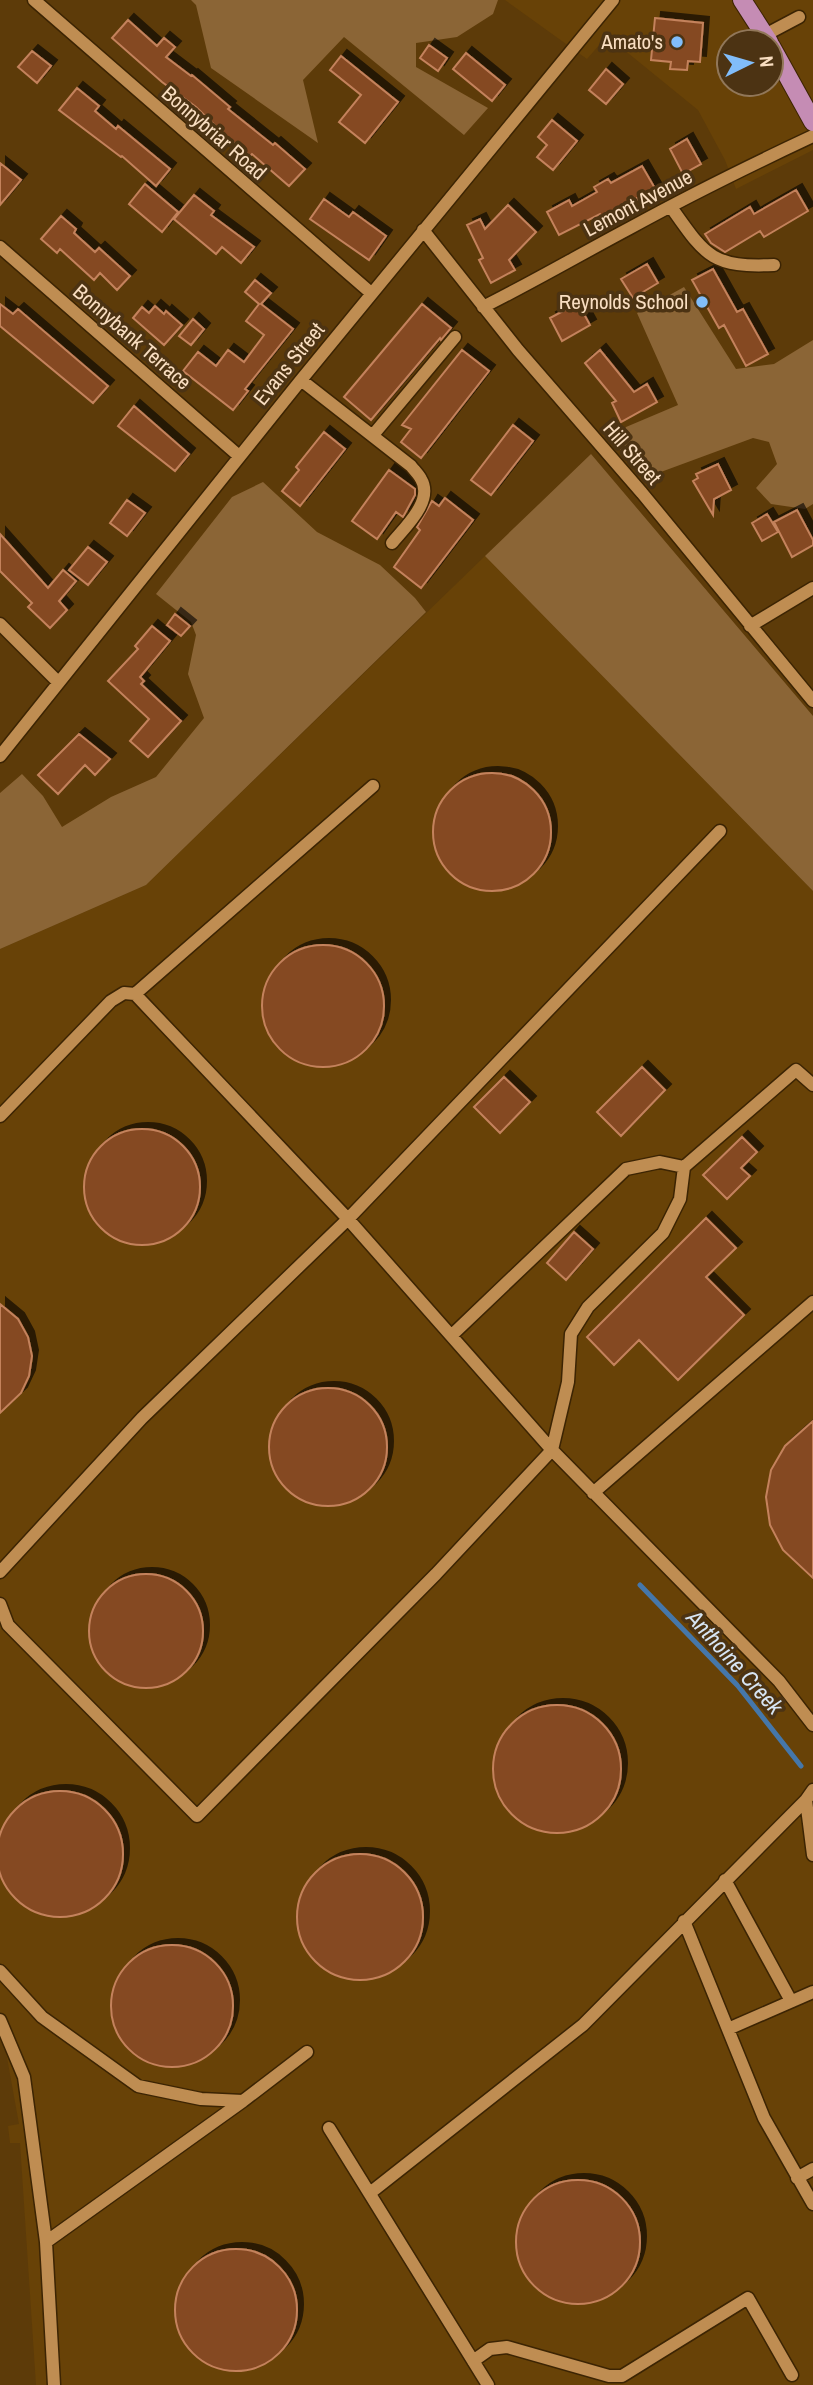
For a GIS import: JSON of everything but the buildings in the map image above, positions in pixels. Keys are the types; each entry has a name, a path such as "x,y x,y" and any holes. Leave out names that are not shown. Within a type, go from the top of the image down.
{"main road":[{"path":"742,0 760,28"},
{"path":"785,72 813,122"}],"street":[{"name":"Bonnybriar Road","path":"34,0 371,293"},
{"name":"Evans Street","path":"0,756 239,456 611,1"},
{"path":"785,28 799,17"},
{"name":"Lemont Avenue","path":"482,307 739,171 813,136"},
{"path":"671,207 697,244 709,256 727,264 774,265"},
{"name":"Hill Street","path":"423,230 482,307 642,493 813,701"},
{"name":"Bonnybank Terrace","path":"0,247 239,456"},
{"path":"373,435 456,337"},
{"path":"301,380 411,466 423,481 425,497 392,543"},
{"path":"750,626 813,588"},
{"path":"0,624 58,682"},
{"path":"135,994 373,786"},
{"path":"0,1572 142,1418 348,1220 720,831"},
{"path":"0,1116 111,1001 124,993 135,994 348,1220 552,1450 779,1681 813,1725"},
{"path":"0,1604 8,1625 197,1816 436,1574 552,1450 568,1382 571,1334 588,1307 663,1233 680,1199 684,1167 796,1070 813,1086"},
{"path":"452,1335 626,1169 660,1162 684,1167"},
{"path":"593,1493 813,1302"},
{"path":"810,1795 813,1855"},
{"path":"370,2193 583,2025 810,1795"},
{"path":"725,1880 791,2001"},
{"path":"684,1922 764,2118 813,2204"},
{"path":"0,1971 42,2017 138,2086 201,2099 243,2101"},
{"path":"728,2029 813,1992"},
{"path":"0,2020 24,2077 46,2242 54,2385"},
{"path":"46,2242 307,2052"},
{"path":"329,2129 488,2385"},
{"path":"797,2178 813,2169"},
{"path":"473,2361 490,2349 507,2347 609,2376 622,2375 748,2298 792,2375"}],"shaded area":[{"path":"191,0 498,0 493,14 457,37 416,43 416,67 488,108 464,135 344,37 303,80 318,143 211,68 196,5"},
{"path":"505,0 813,0 813,150 736,189 725,160 698,110 607,36 587,59"},
{"path":"684,287 736,369 774,364 813,340 813,504 805,509 771,504 756,488 777,464 769,442 753,438 650,476 614,444 626,427 678,405 637,313"},
{"path":"591,454 813,716 813,891 485,556"},
{"path":"263,482 317,532 380,565 426,612 146,885 0,949 0,793 22,774 43,796 62,827 111,797 156,777 204,718 188,674 196,635 191,622 156,594 232,497"},
{"path":"485,556 813,891 813,2385 36,2385 20,2143 10,2143 8,2126 19,2124 4,2041 0,2037 0,949 146,885"}],"waterway":[{"name":"Anthoine Creek","path":"640,1585 738,1686 801,1766"}],"place":[{"name":"Amato's","path":"677,42"},
{"name":"Reynolds School","path":"702,302"}]}
